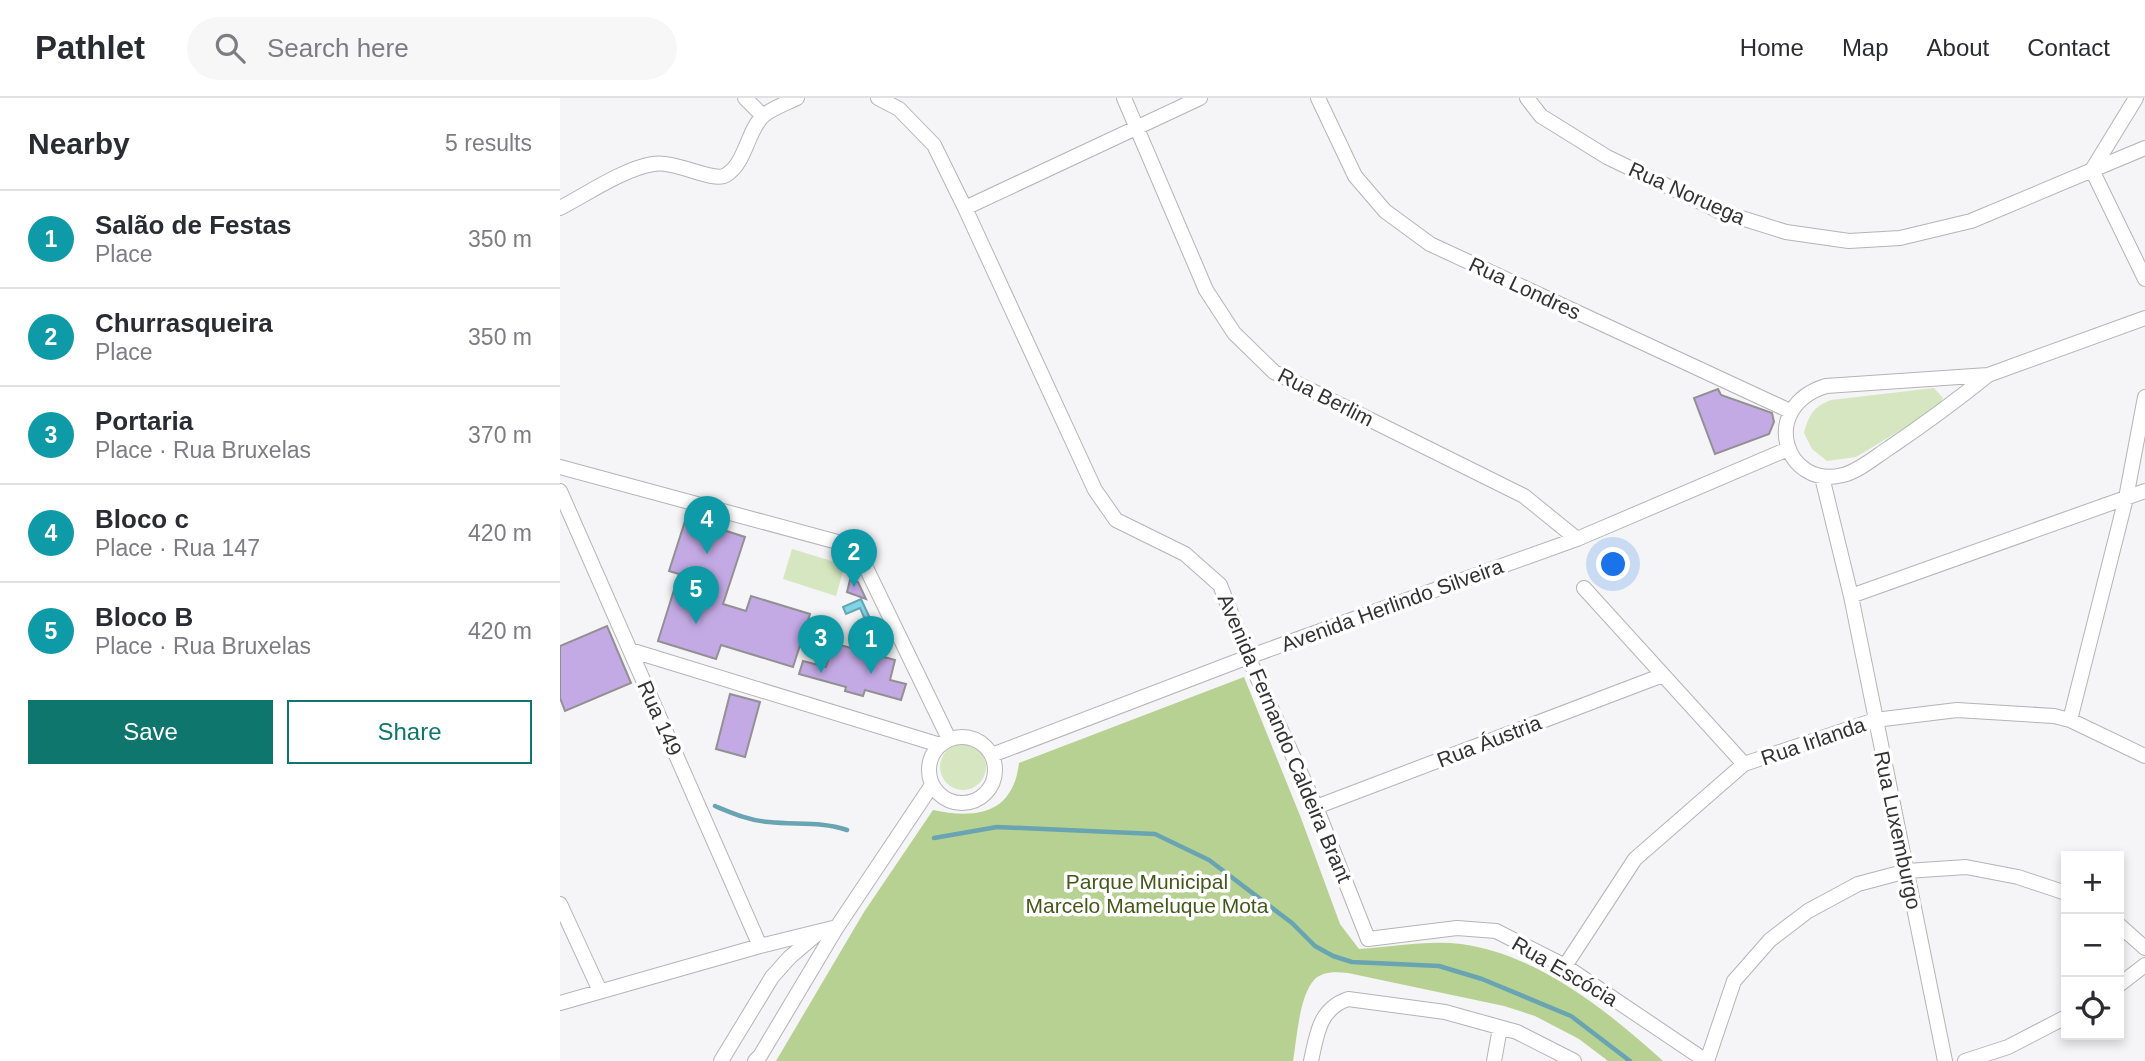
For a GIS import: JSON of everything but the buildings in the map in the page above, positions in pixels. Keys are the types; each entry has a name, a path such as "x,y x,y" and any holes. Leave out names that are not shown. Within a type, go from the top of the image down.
{"street":[{"path":"745,98 763,116"},
{"path":"560,208 633,170 654,164 674,164 713,178 724,177 733,169 763,116 797,98"},
{"name":"Avenida Fernando Caldeira Brant","path":"878,98 899,109 934,145 1095,490 1116,520 1185,554 1220,585 1248,657 1316,807 1368,939"},
{"name":"Rua Berlim","path":"1124,98 1206,290 1234,332 1274,372 1524,496 1577,539"},
{"path":"965,208 1200,98"},
{"name":"Rua Londres","path":"1318,98 1355,176 1385,211 1430,244 1790,411"},
{"name":"Rua Noruega","path":"1527,98 1541,116 1607,157 1719,211 1786,232 1849,241 1900,238 1971,221 2145,148"},
{"path":"2136,98 2092,170 2145,279"},
{"path":"1988,375 1951,406 1852,472 1841,476 1822,477 1812,474 1798,464 1788,449 1785,432 1790,411 1810,391 1826,386 1988,375 2145,318"},
{"path":"1942,379 1950,392 1951,406"},
{"path":"2070,720 2126,498 2145,397"},
{"name":"Avenida Herlindo Silveira","path":"992,755 1248,657 1577,539 1788,449"},
{"path":"560,467 856,547 945,742"},
{"name":"Rua Luxemburgo","path":"1822,477 1851,596 1945,1061"},
{"name":"Rua 149","path":"560,491 760,946"},
{"path":"1851,596 2145,491"},
{"path":"1584,588 1744,764"},
{"path":"630,650 945,742 969,737 986,746 995,765 992,785 977,799 957,803 947,799 932,785 929,764 933,753 945,742"},
{"name":"Rua Áustria","path":"1316,807 1663,675"},
{"name":"Rua Irlanda","path":"1565,966 1635,859 1744,764 1874,720 1957,710 2054,716 2070,720 2145,756"},
{"path":"758,1059 837,927 932,785"},
{"path":"1707,1061 1734,981 1770,940 1808,911 1858,884 1907,871 1966,867 2018,877 2061,891"},
{"path":"560,904 600,991"},
{"path":"560,1003 837,927"},
{"name":"Rua Escócia","path":"1368,939 1457,928 1496,931 1565,966 1707,1061"},
{"path":"2124,929 2145,948"},
{"path":"721,1061 772,977 790,957 821,931"},
{"path":"2124,981 2145,965"},
{"path":"1311,1061 1317,1031 1325,1015 1333,1004 1348,999 1445,1012 1517,1032 1574,1061"},
{"path":"1965,1061 2008,1047 2061,1020"},
{"path":"1494,1061 1500,1028"}],"green space":[{"path":"1934,388 1943,398 1937,408 1856,457 1827,461 1812,449 1804,433 1813,412 1831,400"},
{"path":"792,549 845,565 836,596 783,579"},
{"name":"Parque Municipal Marcelo Mameluque Mota","path":"1244,677 1340,924 1359,949 1449,943 1489,950 1517,959 1544,972 1595,1005 1663,1061 1608,1061 1579,1039 1535,1016 1504,1006 1335,972 1315,979 1305,995 1293,1061 776,1061 864,912 933,810 964,814 990,809 1009,793 1019,763"},
{"path":"963,744 979,751 986,767 979,783 963,790 947,783 940,767 947,751"}],"water":[{"path":"861,599 882,644 877,646 860,608 846,614 843,607"}],"waterway":[{"path":"715,806 755,820 818,824 847,830"},
{"path":"934,838 997,827 1155,834 1209,860 1292,923 1315,946 1333,956 1352,962 1439,966 1482,979 1571,1016 1630,1061"}],"place":[{"name":"Bloco c","path":"707,554"},
{"name":"Churrasqueira","path":"854,587"},
{"name":"Bloco B","path":"696,624"},
{"name":"Portaria","path":"821,673"},
{"name":"Salão de Festas","path":"871,674"}]}
